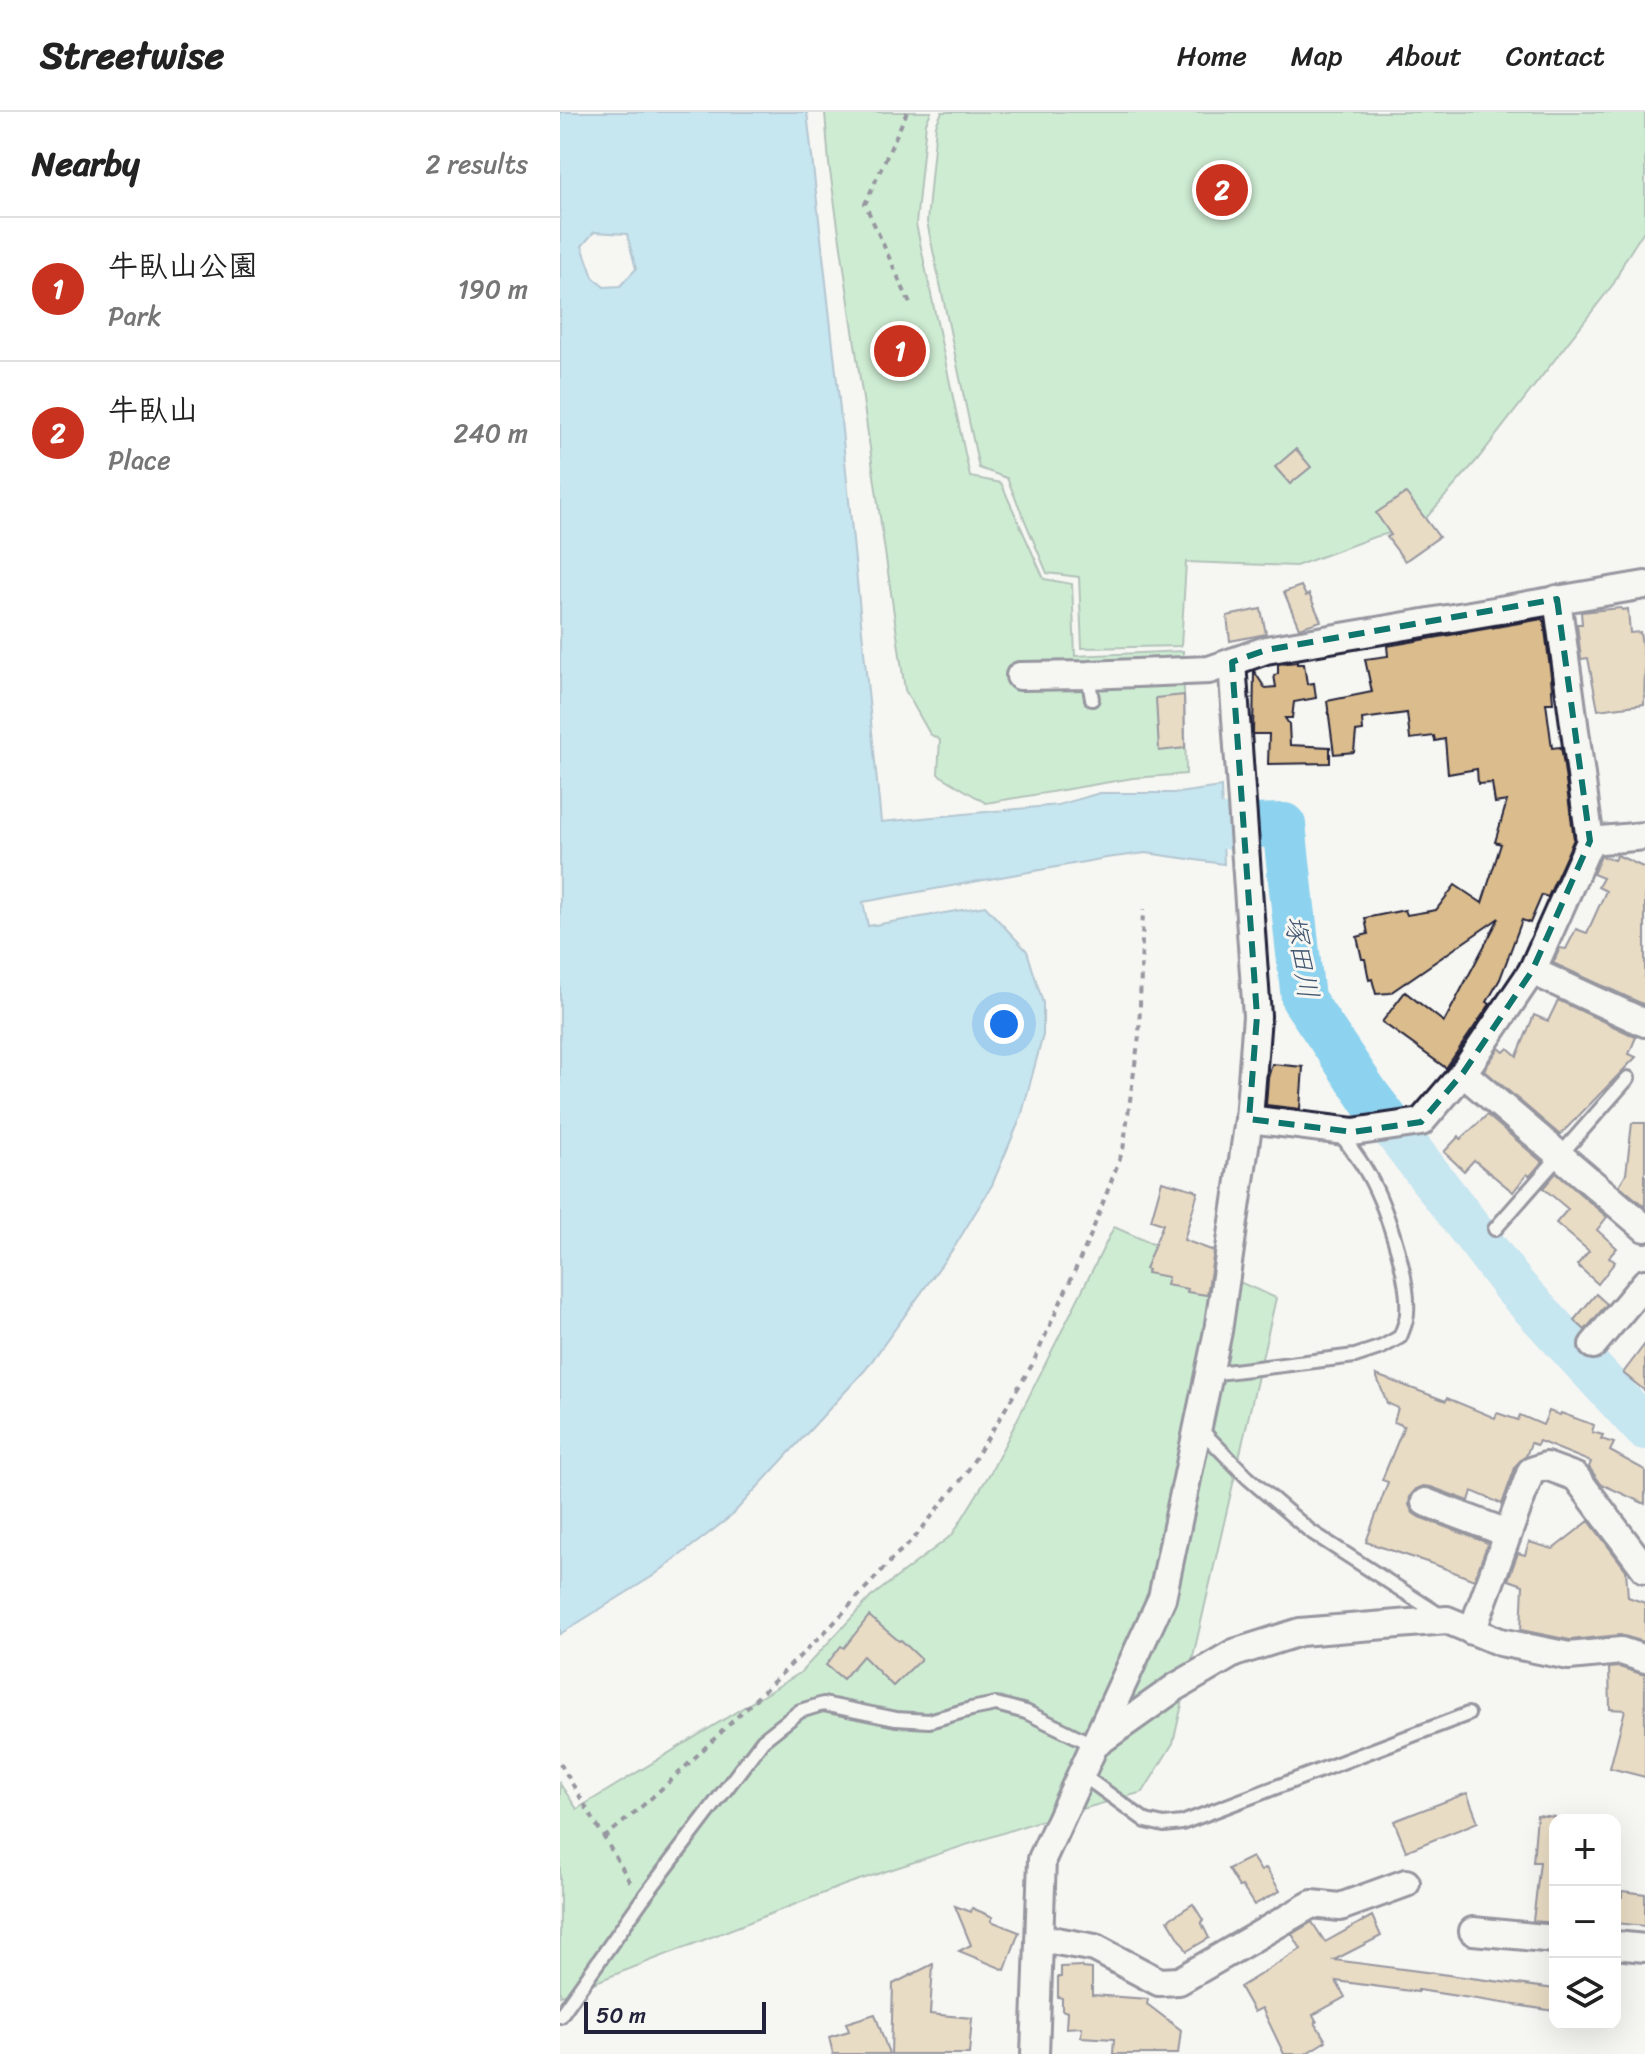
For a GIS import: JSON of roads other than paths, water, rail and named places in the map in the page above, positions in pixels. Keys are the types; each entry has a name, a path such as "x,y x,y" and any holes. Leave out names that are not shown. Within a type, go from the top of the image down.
{"street":[{"path":"1019,669 1090,687 1209,670 1266,650 1645,585"},
{"path":"1249,1119 1346,1131 1421,1122 1463,1073 1532,971 1590,841 1557,599"},
{"path":"1035,2054 1042,1859 1162,1598 1218,1331 1249,1119 1257,1016 1232,662"},
{"path":"1590,841 1645,836"},
{"path":"1532,971 1645,1023"},
{"path":"1463,1073 1645,1228"},
{"path":"1593,1345 1645,1283"},
{"path":"1472,1631 1531,1471 1546,1466 1576,1477 1645,1569"},
{"path":"1425,1502 1507,1533"},
{"path":"1094,1745 1176,1687 1234,1653 1300,1632 1447,1620 1500,1642 1569,1656 1621,1651 1645,1659"},
{"path":"1040,1938 1095,1948 1159,1982 1179,1981 1312,1904 1340,1907 1406,1883"},
{"path":"1473,1931 1549,1938"},
{"path":"1621,1946 1645,1948"}],"lane":[{"path":"1495,1229 1628,1078"},
{"path":"1209,1374 1355,1356 1400,1337 1407,1316 1407,1294 1398,1255 1383,1207 1346,1131"},
{"path":"1198,1426 1248,1478 1310,1531 1447,1620"},
{"path":"560,2016 641,1901 763,1740 800,1711 823,1704 896,1719 929,1721 996,1704 1026,1712 1094,1745"},
{"path":"1081,1774 1146,1821 1164,1825 1182,1823 1468,1714"}],"water":[{"path":"560,112 807,112 881,822 1058,805 1100,793 1178,793 1221,787 1224,864 1146,853 863,902 868,926 985,906 1027,951 1043,1003 1043,1035 1021,1117 992,1185 955,1246 866,1369 730,1517 653,1576 560,1634","holes":["594,232 627,234 636,269 620,286 604,287 593,277 582,246"]}],"waterway":[{"name":"塚田川","path":"1163,829 1284,825 1303,999 1370,1098 1514,1286 1645,1428"}],"place":[{"name":"牛臥山","path":"1222,190"},
{"name":"牛臥山公園","path":"900,351"}]}
